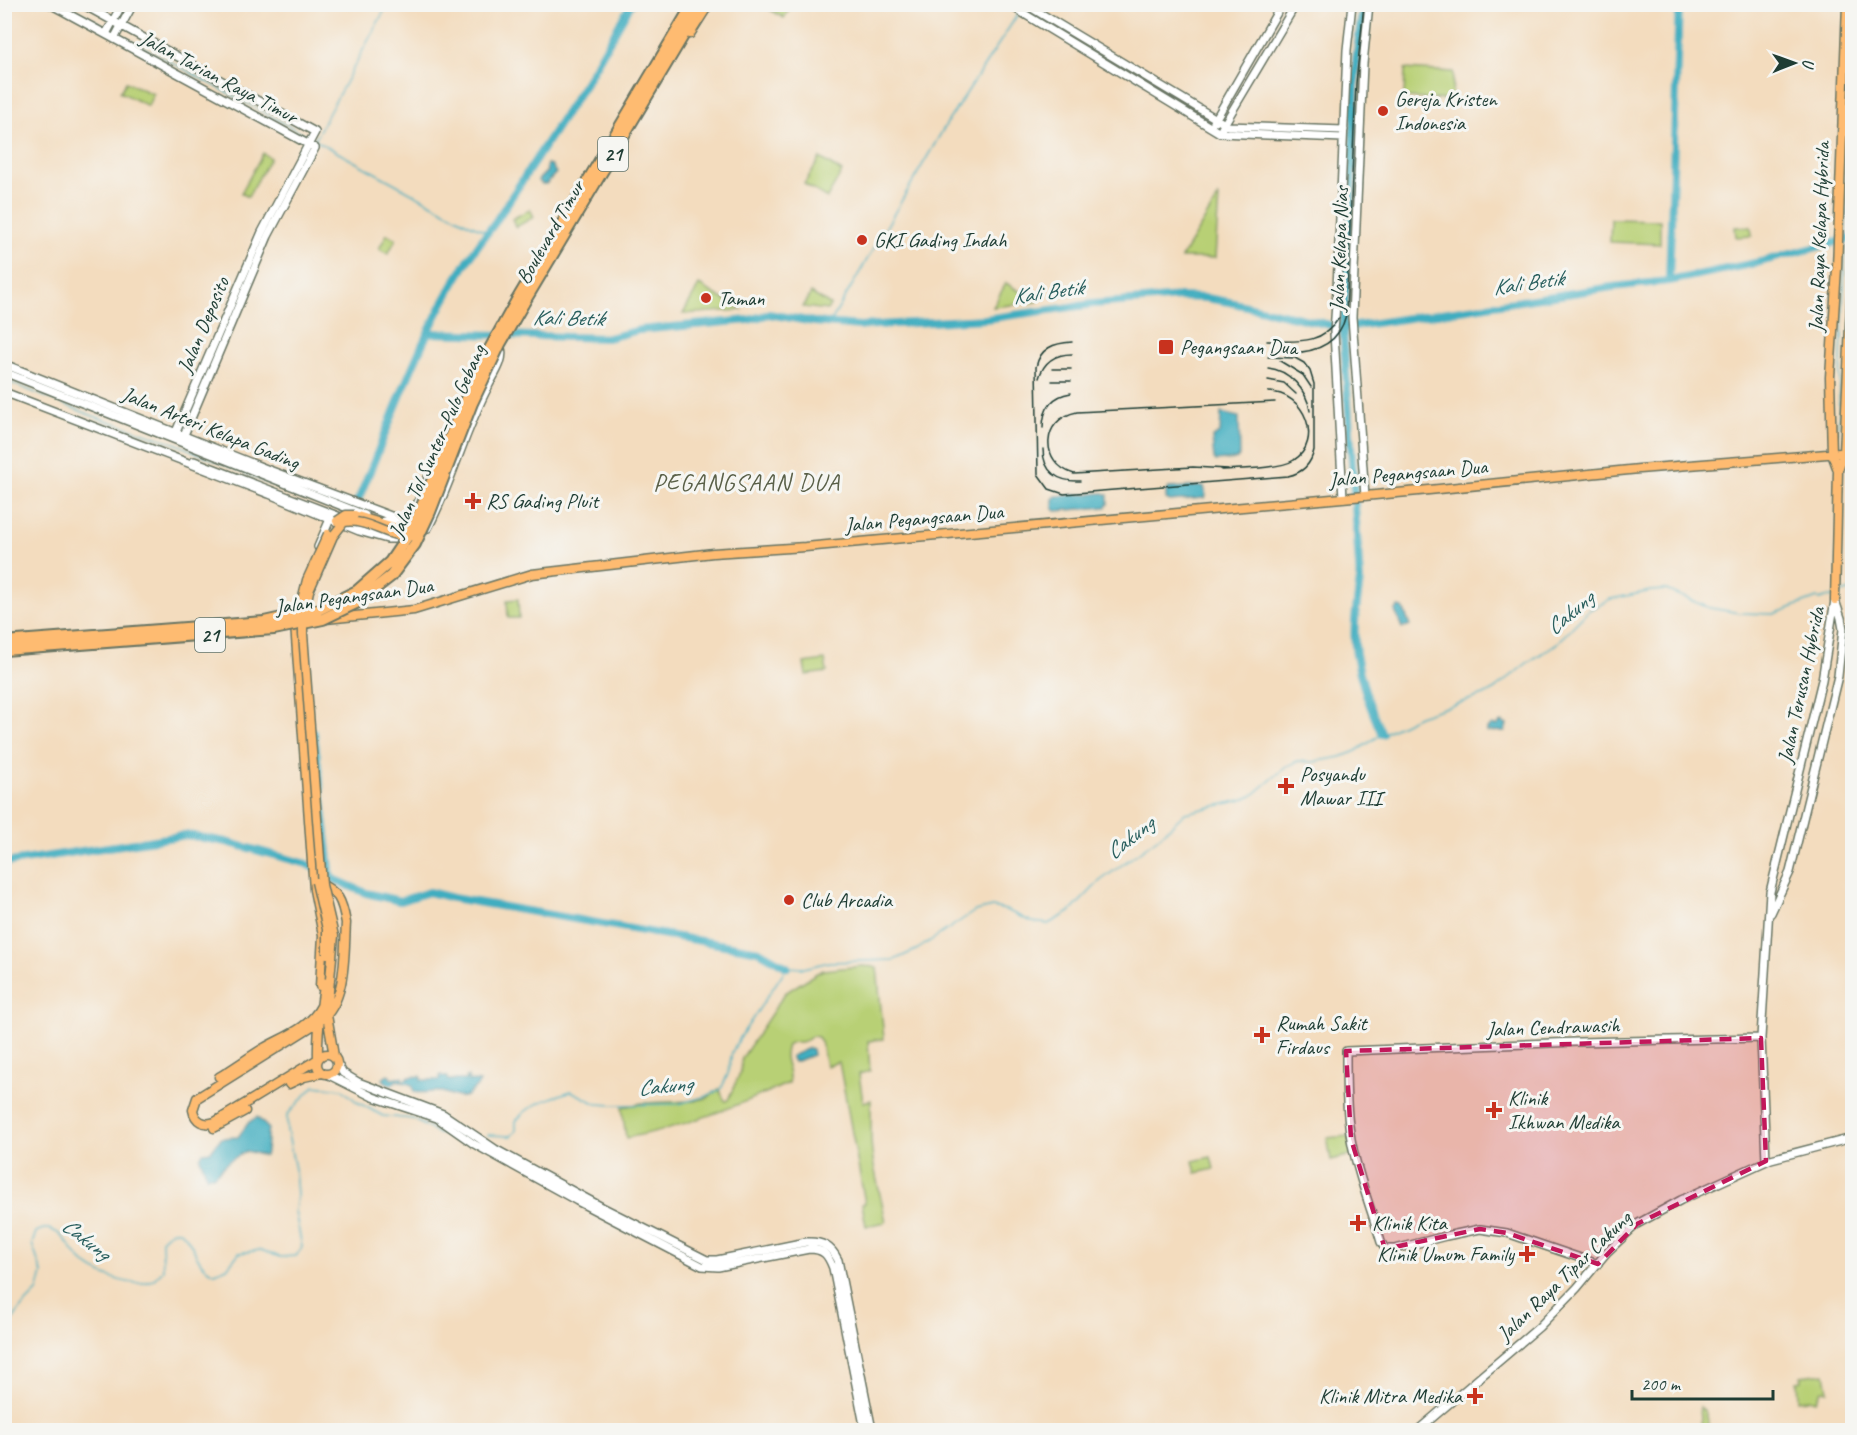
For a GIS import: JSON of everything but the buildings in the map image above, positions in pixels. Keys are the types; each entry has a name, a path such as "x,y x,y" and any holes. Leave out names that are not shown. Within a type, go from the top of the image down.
{"highway":[{"name":"Jalan Tol Sunter–Pulo Gebang","path":"4,642 276,620 327,606 357,591 374,578 396,554 413,528 464,403 498,332 693,4"},
{"name":"Jalan Tol Sunter–Pulo Gebang","path":"4,651 247,633 288,627 316,621 341,611 371,593 384,582 404,560 419,537 472,403 511,324 702,4"}],"main road":[{"name":"Boulevard Timur","path":"495,348 513,305 549,237 688,4"},
{"name":"Boulevard Timur","path":"495,348 509,335 709,4"},
{"name":"Jalan Raya Kelapa Hybrida","path":"1835,600 1838,470 1833,454 1830,377 1847,4"},
{"name":"Jalan Raya Kelapa Hybrida","path":"1838,470 1850,452 1845,439 1852,283"},
{"path":"513,305 522,314"},
{"path":"335,1060 325,1054 215,1122 206,1124 199,1120 193,1110 197,1098 308,1022 322,1000 327,979 334,936 322,885 303,634 303,618 309,591 333,536 344,522 362,523 406,537 422,530 495,348"},
{"path":"1833,443 1840,446 1845,439"},
{"name":"Jalan Pegangsaan Dua","path":"4,651 414,610 532,574 713,553 805,547 1639,469 1850,452"},
{"path":"303,622 313,876 323,935 320,978 324,1018 335,1060 334,1071 299,1078 219,1126 208,1129 195,1125 190,1119 188,1110 188,1103 192,1096 324,1018 336,1002 341,986 346,923 342,902 313,876"},
{"path":"317,906 320,899 324,898 342,902"},
{"path":"325,1074 318,1067 318,1059 327,979"}],"street":[{"name":"Jalan Tarian Raya Timur","path":"50,4 311,146"},
{"path":"82,4 121,27"},
{"path":"107,33 122,4"},
{"path":"115,38 134,4"},
{"path":"1008,4 1220,132 1344,134"},
{"path":"1024,4 1224,125 1344,134"},
{"path":"1211,128 1282,4"},
{"path":"1220,132 1296,4"},
{"name":"Jalan Kelapa Nias","path":"1344,497 1334,324 1347,43 1352,4"},
{"name":"Jalan Kelapa Nias","path":"1364,496 1353,323 1363,57 1370,4"},
{"name":"Jalan Deposito","path":"121,27 314,134 311,146 265,234 179,436"},
{"path":"1258,44 1268,51"},
{"path":"1253,52 1263,58"},
{"path":"495,348 502,353 500,364 475,412 428,528 420,536 409,539 405,522 411,519 425,482 477,362 484,349 495,348"},
{"name":"Jalan Arteri Kelapa Gading","path":"4,364 179,436 344,526 387,539 409,539"},
{"name":"Jalan Arteri Kelapa Gading","path":"4,372 179,436"},
{"name":"Jalan Arteri Kelapa Gading","path":"4,387 272,485 350,501 357,508"},
{"name":"Jalan Arteri Kelapa Gading","path":"4,392 272,485 343,507 357,508 390,522 405,522"},
{"path":"425,482 445,490"},
{"path":"303,622 298,598 304,578 331,518"},
{"name":"Jalan Arteri Kelapa Gading","path":"331,518 358,523 395,539"},
{"name":"Jalan Terusan Hybrida","path":"1770,917 1790,872 1838,676 1843,630 1835,600"},
{"name":"Jalan Terusan Hybrida","path":"1766,1161 1761,1038 1770,892 1822,680 1835,600"},
{"name":"Jalan Cendrawasih","path":"1598,1264 1507,1233 1480,1229 1395,1249 1385,1249 1364,1191 1351,1139 1347,1110 1346,1051 1567,1042 1761,1038"},
{"path":"335,1060 344,1073 358,1082 443,1114 473,1140"},
{"path":"325,1074 373,1097 437,1118 473,1140 707,1260 819,1242 831,1249 838,1260 872,1431"},
{"name":"Jalan Raya Tipar Cakung","path":"1418,1431 1539,1327 1637,1224 1681,1200 1766,1161 1852,1138"},
{"path":"786,1249 814,1248 824,1252 829,1258 833,1268 865,1431"}],"highlighted area":[{"path":"1761,1038 1766,1161 1637,1224 1598,1264 1507,1233 1480,1229 1385,1249 1351,1139 1346,1051"}],"green space":[{"path":"762,5 792,5 784,18"},
{"path":"1405,69 1453,72 1452,100 1404,98"},
{"path":"126,82 153,94 148,106 120,92"},
{"path":"263,153 270,158 248,197 241,193"},
{"path":"820,158 842,172 827,198 804,184"},
{"path":"1219,196 1215,258 1181,258"},
{"path":"530,209 534,217 516,227 512,219"},
{"path":"1611,219 1660,220 1660,244 1610,242"},
{"path":"1735,227 1751,227 1752,236 1736,237"},
{"path":"387,234 396,239 388,254 379,249"},
{"path":"1006,283 1037,302 993,307"},
{"name":"Taman","path":"699,285 742,310 683,314"},
{"path":"811,293 830,305 827,310 803,307"},
{"path":"518,599 519,618 508,618 507,600"},
{"path":"825,660 827,672 806,675 804,663"},
{"path":"862,966 877,967 884,1039 868,1041 870,1071 859,1074 863,1102 871,1100 872,1154 886,1222 866,1226 862,1204 865,1203 839,1062 826,1066 818,1037 812,1036 805,1041 787,1045 785,1056 789,1083 709,1115 669,1128 626,1138 622,1107 642,1103 693,1101 707,1098 719,1089 725,1101 728,1100 740,1073 742,1058 785,993 823,970"},
{"path":"1348,1136 1352,1155 1331,1160 1327,1138"},
{"path":"1211,1157 1214,1169 1196,1173 1193,1161"},
{"path":"1825,1373 1828,1391 1822,1390 1816,1401 1798,1400 1797,1381 1802,1380 1801,1376"},
{"path":"1700,1407 1705,1411 1711,1430 1702,1430"}],"water":[{"path":"547,164 551,165 556,173 546,184 542,184 538,180 547,171"},
{"path":"1221,413 1239,417 1240,455 1237,459 1216,461 1214,459 1212,438 1220,432"},
{"path":"1204,486 1206,496 1204,498 1170,501 1166,499 1168,488"},
{"path":"1104,493 1108,495 1106,507 1056,511 1053,508 1053,499 1056,496"},
{"path":"1398,607 1403,608 1410,625 1402,628 1395,611"},
{"path":"1501,722 1507,725 1505,731 1486,732 1492,725 1496,726"},
{"path":"809,1048 812,1049 813,1055 794,1062 791,1056"},
{"path":"387,1075 391,1079 402,1077 402,1080 421,1076 421,1080 439,1080 440,1075 448,1077 448,1080 466,1080 468,1077 469,1081 480,1082 468,1095 457,1097 442,1092 414,1092 412,1085 397,1080 392,1085 388,1084 383,1079"},
{"path":"257,1117 268,1128 265,1156 246,1151 229,1161 213,1176 207,1176 200,1158 203,1152 211,1151 221,1138 238,1137 249,1122"}],"waterway":[{"path":"64,4 106,27"},
{"path":"319,131 388,4"},
{"path":"352,509 359,498 417,356 451,287 588,79 631,4"},
{"path":"1363,4 1356,60 1351,202 1343,328 1360,580 1355,617 1355,645 1363,684 1382,734"},
{"name":"Kali Betik","path":"1669,281 1679,4"},
{"path":"1025,9 1212,122"},
{"path":"830,323 947,123 1018,14"},
{"path":"121,35 309,137"},
{"path":"1838,433 1852,79"},
{"path":"1298,132 1341,134"},
{"path":"312,144 318,134"},
{"path":"1347,134 1354,134"},
{"path":"313,139 469,224 488,232"},
{"path":"304,160 310,148"},
{"path":"263,240 267,231"},
{"name":"Kali Betik","path":"428,333 608,338 639,330 749,320 769,314 814,322 860,326 985,319 1093,304 1181,297 1229,302 1343,328 1612,287 1669,281 1760,262 1852,238"},
{"path":"214,356 235,305"},
{"path":"4,380 93,416 177,444 299,497 345,511"},
{"name":"Cakung","path":"488,1135 511,1136 516,1131 516,1121 528,1110 541,1102 571,1091 597,1104 614,1105 678,1104 707,1096 721,1089 728,1074 732,1052 787,967 804,968 829,962 894,960 918,949 975,911 992,907 1006,910 1032,922 1048,924 1070,912 1100,881 1157,839 1185,813 1242,800 1252,796 1286,767 1298,761 1313,762 1341,757 1419,716 1484,695 1556,644 1589,610 1611,599 1666,590 1710,608 1740,613 1774,614 1817,598 1819,600 1833,596"},
{"name":"Cakung","path":"1837,594 1852,590"},
{"path":"314,733 331,878"},
{"path":"4,863 187,835 226,842 307,864 331,878 366,893 400,901 429,892 759,951 787,967"},
{"name":"Cakung","path":"4,1331 37,1292 42,1273 32,1244 36,1232 43,1229 58,1233 79,1258 93,1269 114,1278 135,1283 153,1280 163,1270 162,1239 170,1232 177,1230 187,1238 204,1266 215,1273 227,1268 239,1253 261,1250 280,1257 296,1256 302,1247 295,1211 297,1195 295,1169 287,1130 287,1115 314,1086 342,1089 357,1102 383,1116 413,1119 439,1134 452,1136"}],"tram line":[{"path":"1288,353 1316,349 1332,340 1343,325 1346,315 1356,83 1364,4"},
{"path":"1267,341 1298,341 1316,338 1332,327 1339,318"},
{"path":"1072,342 1059,344 1044,351 1036,367 1038,474 1049,489 1064,494 1288,476 1298,473 1311,460 1314,450 1314,384 1310,371 1304,363 1295,358 1268,357"},
{"path":"1039,378 1047,363 1055,357 1072,354"},
{"path":"1280,361 1303,375 1311,387"},
{"path":"1268,368 1283,373 1296,382 1305,396 1310,411"},
{"path":"1052,369 1071,369"},
{"path":"1268,380 1284,383 1296,394"},
{"path":"1052,381 1071,381"},
{"path":"1221,470 1280,465 1294,460 1303,452 1308,442 1309,431 1301,409 1281,394 1268,392"},
{"path":"1043,428 1047,409 1053,400 1071,393"},
{"path":"1228,469 1193,467 1074,474 1055,461 1049,442 1056,423 1065,416 1077,412 1275,402"},
{"path":"1043,449 1046,464 1053,474 1065,480 1080,481"}],"place":[{"name":"Gereja Kristen Indonesia","path":"1383,111"},
{"name":"GKI Gading Indah","path":"862,240"},
{"name":"Taman","path":"706,298"},
{"name":"Pegangsaan Dua","path":"1166,347"},
{"name":"RS Gading Pluit","path":"473,501"},
{"name":"Posyandu Mawar III","path":"1286,786"},
{"name":"Club Arcadia","path":"789,900"},
{"name":"Rumah Sakit Firdaus","path":"1262,1035"},
{"name":"Klinik Ikhwan Medika","path":"1494,1110"},
{"name":"Klinik Kita","path":"1358,1223"},
{"name":"Klinik Umum Family","path":"1527,1254"},
{"name":"Klinik Mitra Medika","path":"1475,1396"}],"district":[{"name":"PEGANGSAAN DUA","path":"747,482"}]}
